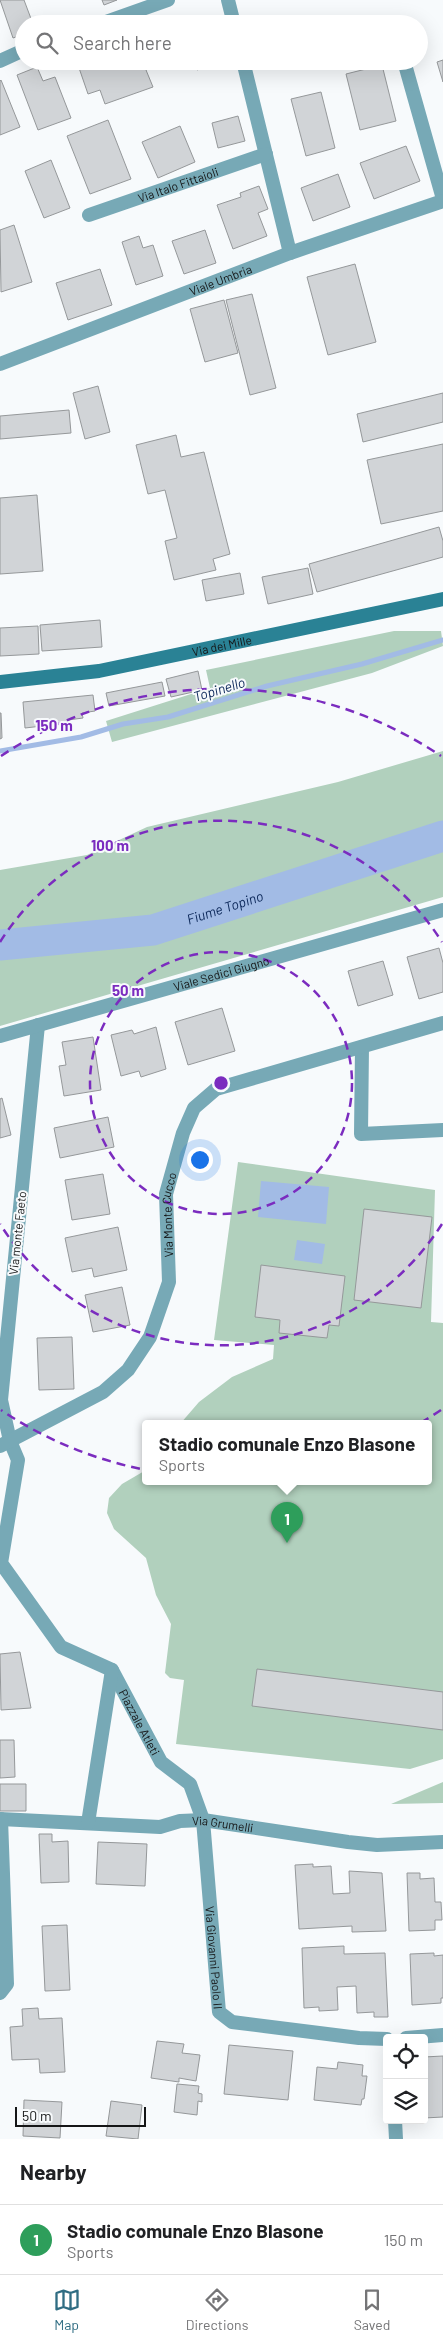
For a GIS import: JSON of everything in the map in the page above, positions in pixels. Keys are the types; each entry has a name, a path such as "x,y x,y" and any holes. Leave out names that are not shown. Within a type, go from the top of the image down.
{"main road":[{"name":"Via dei Mille","path":"0,682 99,671 443,599"}],"street":[{"path":"126,15 168,0"},
{"path":"228,0 232,15"},
{"path":"0,61 15,54"},
{"path":"245,70 290,252"},
{"path":"407,70 443,200"},
{"name":"Via Italo Fittaioli","path":"89,215 266,154"},
{"name":"Viale Umbria","path":"0,364 290,252 443,200"},
{"name":"Viale Sedici Giugno","path":"0,1036 443,910"},
{"name":"Via Monte Cucco","path":"5,1443 103,1392 128,1370 150,1336 169,1282 166,1194 183,1133 194,1108 216,1089 443,1023"},
{"name":"Via monte Faeto","path":"5,1443 1,1400 38,1025"},
{"path":"362,1047 360,1134 443,1130"},
{"path":"5,1443 18,1460 1,1563 61,1647 112,1670"},
{"name":"Piazzale Atleti","path":"112,1670 161,1762 190,1784 203,1820"},
{"name":"Piazzale Atleti","path":"88,1823 112,1670"},
{"name":"Via Grumelli","path":"0,1993 7,1984 1,1819 160,1827 180,1821 203,1820 377,1845 443,1842"},
{"name":"Via Giovanni Paolo II","path":"203,1820 219,2012 232,2022 359,2038 383,2039"},
{"path":"428,2036 443,2035"},
{"path":"395,2124 396,2139"}],"green space":[{"path":"394,631 441,631 443,646 372,673 112,742 106,721 210,688 206,670"},
{"path":"443,751 443,897 0,1026 0,870 87,855 147,827 338,782"},
{"path":"238,1162 435,1190 431,1322 443,1323 443,1759 410,1769 176,1744 184,1680 170,1678 165,1673 171,1624 156,1595 146,1558 114,1529 107,1513 109,1498 122,1484 142,1472 142,1485 432,1485 432,1420 183,1420 199,1402 232,1377 273,1359 274,1345 214,1340"},
{"path":"443,1782 443,1803 391,1804"}],"water":[{"path":"261,1181 329,1187 326,1224 258,1217"},
{"path":"297,1240 325,1244 322,1264 294,1260"}],"building":[{"path":"0,0 24,0 30,15 15,15 15,37 13,38"},
{"path":"102,0 117,0 104,5"},
{"path":"443,60 443,82 437,62"},
{"path":"30,70 38,70 43,81 55,77 71,118 38,130 17,75"},
{"path":"80,70 146,70 153,87 105,104 100,90 88,94"},
{"path":"362,70 383,70 396,121 360,130 346,74"},
{"path":"0,81 20,127 0,135"},
{"path":"321,92 335,148 306,156 291,99"},
{"path":"238,116 245,141 218,148 212,123"},
{"path":"108,120 131,179 90,194 67,136"},
{"path":"180,126 195,162 158,178 142,142"},
{"path":"406,146 420,181 374,199 360,163"},
{"path":"51,160 70,208 44,218 25,171"},
{"path":"338,174 350,207 313,221 301,188"},
{"path":"259,186 268,209 258,213 267,236 233,249 217,205 241,197 240,193"},
{"path":"14,225 32,282 1,292 0,230"},
{"path":"205,230 216,263 184,274 172,241"},
{"path":"139,236 143,248 153,245 163,276 136,285 122,242"},
{"path":"355,264 376,342 328,355 307,277"},
{"path":"100,269 112,305 68,320 56,283"},
{"path":"252,294 276,388 250,395 226,300"},
{"path":"224,300 238,353 205,362 190,309"},
{"path":"98,386 110,432 85,439 73,393"},
{"path":"443,393 443,422 363,442 357,414"},
{"path":"69,410 71,433 0,439 0,416"},
{"path":"176,435 181,457 204,452 230,554 213,559 216,570 174,580 165,541 177,538 165,490 148,494 136,445"},
{"path":"443,444 443,511 381,524 367,460"},
{"path":"37,495 43,571 0,574 0,498"},
{"path":"439,527 443,541 443,557 317,592 309,564"},
{"path":"308,568 313,594 268,604 262,577"},
{"path":"240,573 244,594 206,601 202,580"},
{"path":"100,620 102,647 42,651 40,625"},
{"path":"38,626 39,654 0,656 0,628"},
{"path":"198,671 202,690 171,697 166,679"},
{"path":"162,682 165,696 109,706 106,693"},
{"path":"93,695 95,711 82,713 83,718 68,720 68,723 25,728 23,702"},
{"path":"0,713 2,738 0,739"},
{"path":"439,948 443,963 443,992 419,999 407,957"},
{"path":"383,961 393,995 358,1006 348,971"},
{"path":"222,1008 235,1051 188,1065 175,1022"},
{"path":"156,1027 166,1069 141,1077 139,1071 121,1076 111,1035 132,1030 134,1034"},
{"path":"93,1037 101,1090 64,1096 59,1066 66,1065 62,1042"},
{"path":"2,1098 11,1135 0,1138 0,1099"},
{"path":"108,1117 114,1147 60,1158 54,1128"},
{"path":"103,1174 110,1214 72,1220 65,1180"},
{"path":"364,1209 432,1217 421,1308 354,1300"},
{"path":"118,1227 127,1270 94,1277 92,1268 72,1272 65,1238"},
{"path":"261,1265 345,1276 339,1326 329,1325 327,1338 279,1333 280,1320 255,1317"},
{"path":"122,1287 130,1325 93,1332 85,1295"},
{"path":"72,1337 74,1389 39,1390 37,1338"},
{"path":"20,1652 31,1708 1,1710 0,1654"},
{"path":"257,1669 443,1692 443,1730 252,1706"},
{"path":"0,1740 14,1740 15,1777 0,1778"},
{"path":"0,1784 26,1784 26,1811 0,1811"},
{"path":"39,1834 52,1834 52,1842 68,1841 69,1882 41,1883"},
{"path":"98,1842 147,1844 145,1886 96,1884"},
{"path":"313,1864 313,1867 331,1866 333,1894 350,1893 349,1871 382,1873 386,1931 352,1932 352,1926 299,1929 295,1865"},
{"path":"407,1873 420,1873 420,1879 434,1878 435,1902 441,1902 442,1920 435,1920 435,1930 409,1931"},
{"path":"67,1925 70,1990 45,1991 42,1926"},
{"path":"344,1946 344,1954 385,1953 388,2017 374,2017 374,2012 357,2013 356,1986 337,1987 338,2010 319,2011 319,2007 304,2008 302,1948"},
{"path":"434,1953 434,1956 443,1955 443,1998 441,1998 441,2003 412,2005 410,1954"},
{"path":"38,2008 39,2019 62,2018 65,2072 40,2073 39,2059 12,2060 10,2027 23,2026 22,2009"},
{"path":"157,2041 184,2044 182,2053 200,2055 196,2081 179,2078 179,2082 151,2078"},
{"path":"229,2045 293,2051 288,2100 224,2094"},
{"path":"443,2056 443,2117 428,2118 428,2057"},
{"path":"338,2062 363,2065 362,2076 367,2076 364,2099 362,2099 361,2105 314,2100 317,2067 337,2069"},
{"path":"177,2084 199,2086 198,2093 202,2094 202,2102 198,2101 197,2115 174,2112"},
{"path":"24,2100 62,2102 60,2138 23,2136"},
{"path":"111,2101 142,2105 138,2139 106,2136"}],"waterway":[{"name":"Topinello","path":"0,751 81,737 123,724 168,717 267,686 362,664 443,640"},
{"name":"Fiume Topino","path":"0,945 153,930 443,836"}],"place":[{"name":"Stadio comunale Enzo Blasone","path":"287,1543"}]}
